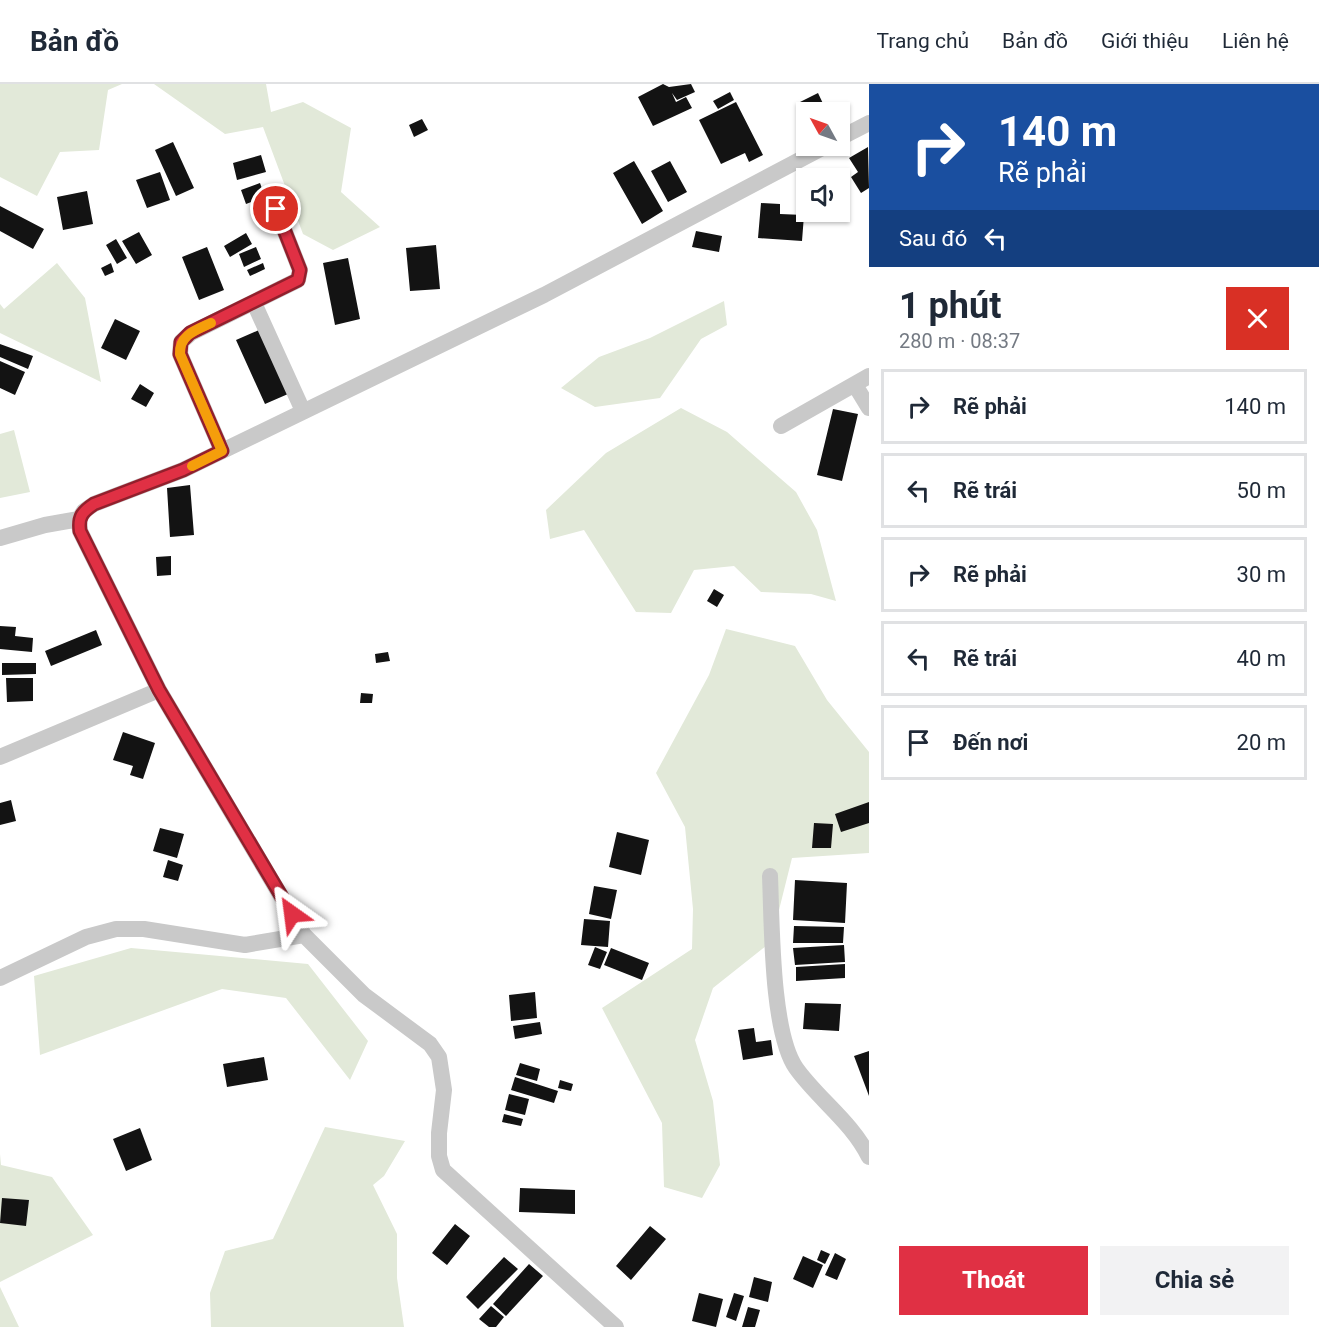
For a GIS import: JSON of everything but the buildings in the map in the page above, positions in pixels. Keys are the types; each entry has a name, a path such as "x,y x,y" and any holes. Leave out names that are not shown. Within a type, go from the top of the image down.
{"street":[{"path":"850,133 869,123"},
{"path":"616,1327 443,1170 439,1156 439,1133 444,1090 439,1057 430,1044 364,995 304,935 159,690 80,531 79,519 84,511 94,504 183,470 544,295 807,156"},
{"path":"222,451 180,354 180,348 190,333 294,284 301,275 276,209"},
{"path":"254,303 303,411"},
{"path":"781,426 862,381 869,408"},
{"path":"0,538 45,525 79,519"},
{"path":"0,757 159,690"},
{"path":"770,876 776,989 788,1048 795,1066 861,1140 869,1157"},
{"path":"0,978 86,937 116,929 144,929 245,945 304,935"}],"green space":[{"path":"0,84 122,84 108,90 99,150 60,152 37,196 0,177"},
{"path":"154,84 266,84 271,112 303,102 351,128 341,192 380,227 333,250 303,234 263,127 225,134"},
{"path":"57,263 85,298 101,382 0,333 0,304 4,309"},
{"path":"724,301 727,325 701,339 660,398 595,407 561,388 599,357 650,338"},
{"path":"681,408 727,432 796,492 817,530 836,601 811,594 761,592 734,566 694,570 671,613 636,612 584,530 550,539 546,510 606,453"},
{"path":"14,430 30,492 0,498 0,434"},
{"path":"726,629 795,646 827,700 869,752 869,853 792,858 771,942 713,988 695,1040 713,1101 720,1165 702,1198 664,1187 662,1123 602,1008 692,949 693,909 685,827 656,773 709,675"},
{"path":"131,948 308,964 368,1041 350,1080 286,998 222,989 40,1055 34,976"},
{"path":"325,1127 405,1141 384,1176 373,1185 397,1234 397,1278 404,1327 211,1327 210,1293 225,1251 273,1239"},
{"path":"0,1154 1,1165 52,1177 93,1235 0,1282"},
{"path":"0,1287 19,1327 0,1327"}],"slow traffic":[{"path":"192,466 222,451 180,354 181,342 185,337 211,323"}],"route":[{"path":"276,209 300,270 301,275 298,280 294,284 190,333 181,342 180,354 222,451 183,470 94,504 84,511 79,519 80,531 159,690 292,914"}]}
